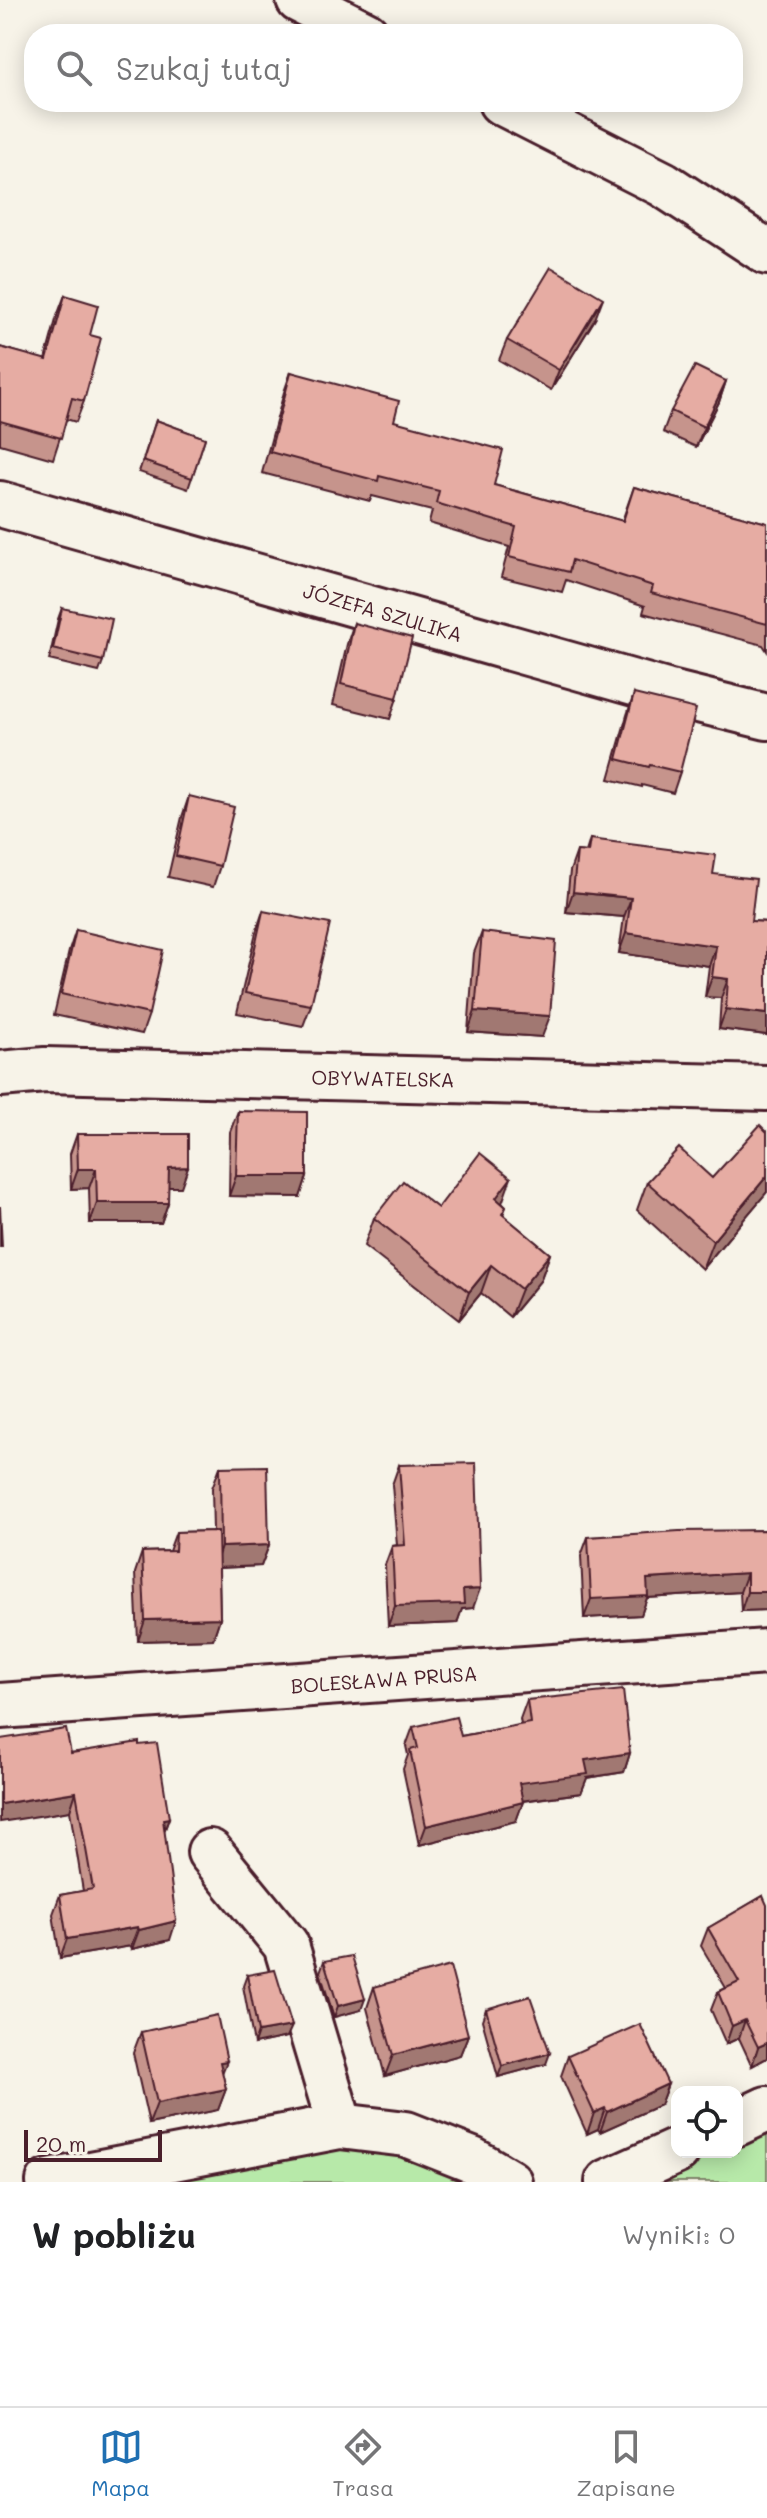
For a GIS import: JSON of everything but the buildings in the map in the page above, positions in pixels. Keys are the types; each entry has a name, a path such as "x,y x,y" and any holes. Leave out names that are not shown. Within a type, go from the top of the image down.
{"street":[{"path":"299,0 346,24"},
{"path":"521,112 663,184 767,252"},
{"name":"JÓZEFA SZULIKA","path":"0,504 651,688 767,717"},
{"name":"OBYWATELSKA","path":"0,1074 45,1070 767,1088"},
{"name":"BOLESŁAWA PRUSA","path":"0,1706 767,1652"},
{"path":"210,1852 286,1945 340,2126"},
{"path":"743,2120 767,2109"},
{"path":"49,2182 340,2126 406,2134 472,2160 509,2182"},
{"path":"608,2182 671,2154"}],"green space":[{"path":"767,2128 767,2182 650,2182 702,2158 743,2158 743,2139"},
{"path":"362,2136 481,2182 121,2182"}]}
